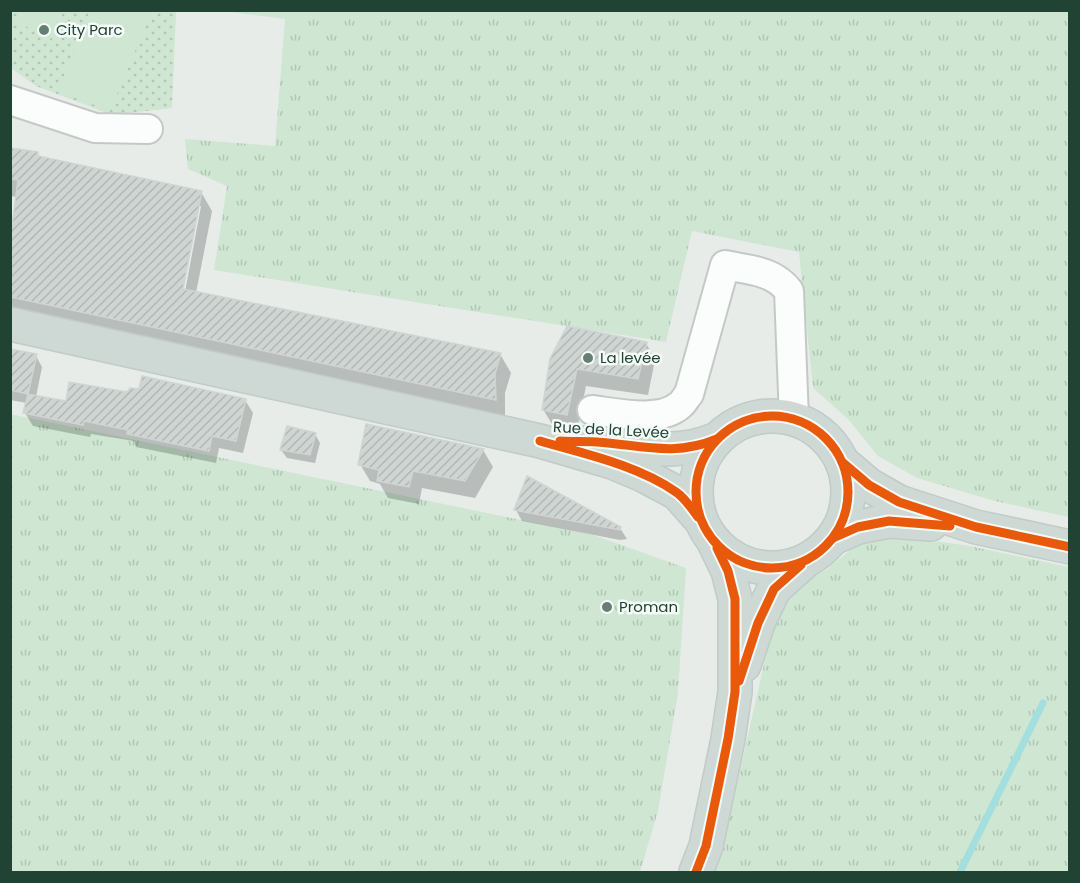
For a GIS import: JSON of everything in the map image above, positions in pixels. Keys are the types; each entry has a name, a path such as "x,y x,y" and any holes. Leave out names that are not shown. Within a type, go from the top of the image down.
{"main road":[{"path":"10,324 540,441"},
{"path":"696,873 706,846 728,739 735,692 735,598 728,572 707,530 696,499 697,477 704,456 717,439 733,426 753,418 774,416 794,420 814,429 830,444 842,462 868,485 899,502 976,527 1070,547"},
{"name":"Rue de la Levée","path":"540,441 596,442 663,450 700,446 717,439"},
{"name":"Rue de la Levée","path":"540,441 612,462 677,493 707,530"},
{"path":"735,692 758,623 774,589 806,560 821,550 833,537 842,522 847,505 847,486 842,462"},
{"path":"833,537 858,527 889,521 976,527"},
{"path":"707,530 732,557 754,566 772,568 789,566 806,560"}],"street":[{"path":"10,100 95,128 148,129"},
{"path":"592,410 645,416 680,406 689,394 725,265 769,274 781,281 789,291 794,420"}],"green space":[{"name":"City Parc","path":"20,10 64,11 51,39 15,21"},
{"path":"11,11 176,11 172,108 112,115 36,86 11,68"},
{"path":"90,11 152,11 110,111 58,91"},
{"path":"223,11 1069,11 1070,504 1068,517 995,501 917,478 878,456 848,419 813,388 799,252 692,231 666,342 214,270 227,186 188,169 185,139 275,146 285,19"},
{"path":"10,414 593,535 686,568 678,693 658,811 640,872 11,872"},
{"path":"884,534 970,546 1069,567 1069,872 715,872 776,611 800,583 826,570 856,545"}],"building":[{"path":"10,148 38,152 38,156 202,191 183,289 501,353 495,374 496,400 10,297 10,241 18,180 10,179"},
{"path":"567,326 647,342 638,379 577,369 567,415 542,410 550,359"},
{"path":"10,349 37,354 28,394 10,390"},
{"path":"142,376 246,399 236,441 212,436 209,451 127,434 128,430 84,421 83,425 23,413 28,394 66,401 69,382 127,392 130,388 139,389"},
{"path":"366,424 484,449 465,481 413,471 409,487 377,481 379,470 358,465"},
{"path":"287,426 316,433 310,455 280,450"},
{"path":"527,476 621,527 620,530 514,510"}],"waterway":[{"path":"960,872 1043,703"}],"cycle path":[{"path":"772,416 801,422 826,438 842,463 848,492 842,521 826,546 801,562 772,568 743,562 718,546 702,521 696,492 702,463 718,438 743,422 772,416"},
{"path":"560,441 672,449 717,439"},
{"path":"540,441 610,461 645,474 679,494 698,517"},
{"path":"842,462 869,485 899,502 976,527 1070,547"},
{"path":"833,538 858,527 889,521 950,526"},
{"path":"696,872 706,846 728,739 735,692 735,599 728,571 717,548"},
{"path":"739,681 758,623 774,589 801,565"}],"place":[{"name":"City Parc","path":"44,30"},
{"name":"La levée","path":"588,358"},
{"name":"Proman","path":"607,607"}]}
